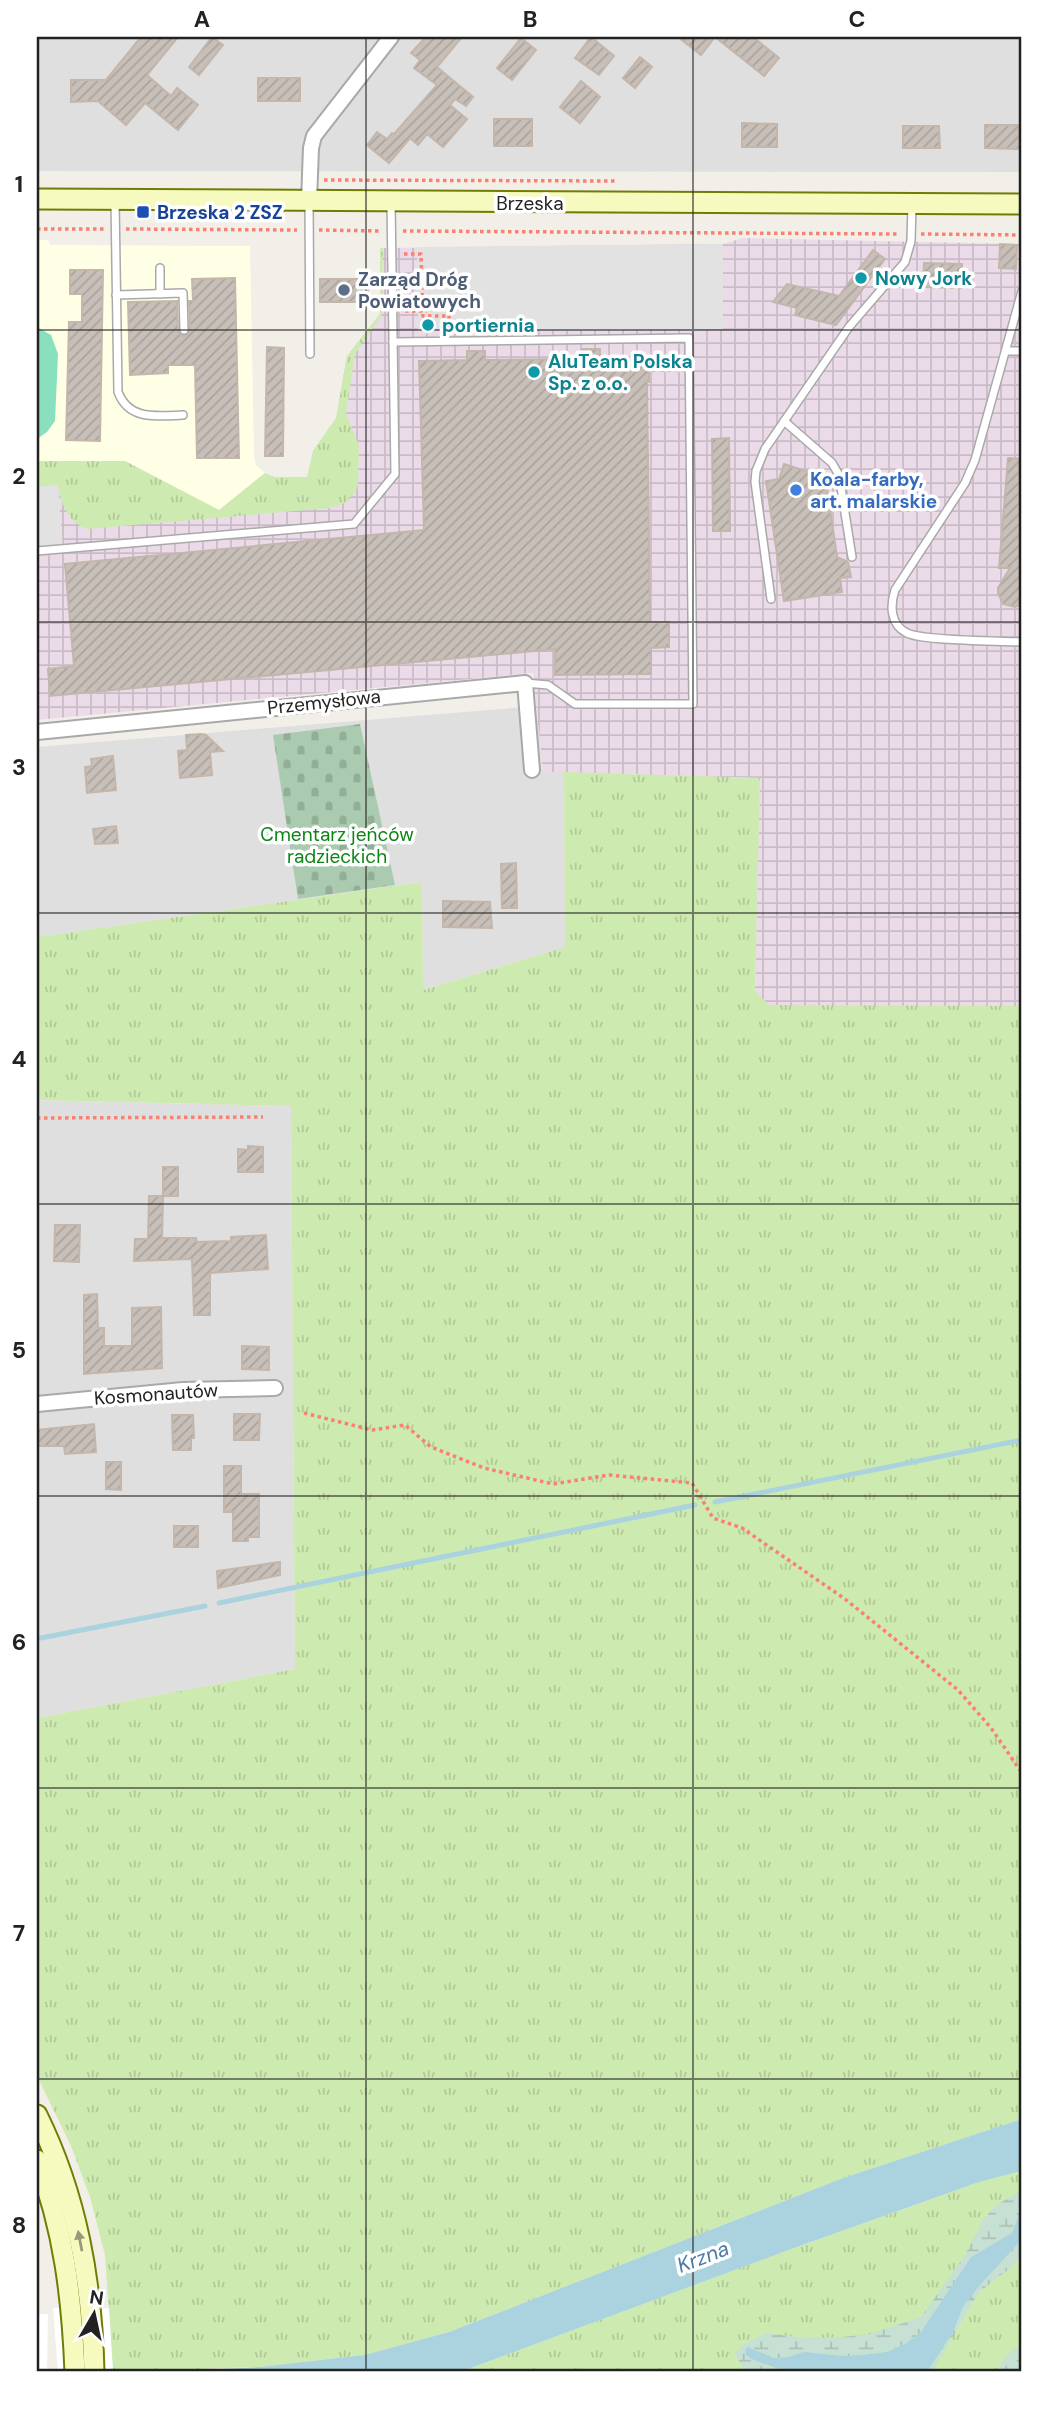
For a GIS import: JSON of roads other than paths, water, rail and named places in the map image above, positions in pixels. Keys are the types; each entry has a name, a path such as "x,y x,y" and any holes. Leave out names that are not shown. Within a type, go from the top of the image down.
{"street":[{"path":"309,201 314,136 391,37"},
{"name":"Brzeska","path":"37,199 1022,204"},
{"path":"524,683 532,770"},
{"name":"Przemysłowa","path":"37,732 524,683"},
{"name":"Kosmonautów","path":"37,1404 174,1391 275,1388"},
{"path":"37,2115 61,2168 85,2263 75,2372"},
{"path":"37,2160 61,2234 94,2372"}],"lane":[{"path":"115,200 118,392 121,401 129,410 139,414 183,415"},
{"path":"309,201 310,354"},
{"path":"37,551 354,524 395,474 391,201"},
{"path":"771,599 755,482 759,462 849,327 905,262 912,234 912,204"},
{"path":"160,268 160,294"},
{"path":"1022,291 975,460 965,483 895,590 891,606 897,625 914,635 1022,642"},
{"path":"116,295 183,293 184,330"},
{"path":"393,342 690,338 693,704 575,704 548,685 524,683"},
{"path":"1006,351 1022,351"},
{"path":"784,421 832,463 839,475 852,557"}],"water":[{"name":"Krzna","path":"1022,2119 1022,2171 979,2182 794,2248 460,2372 160,2372 259,2367 364,2355 449,2332 843,2178"},
{"path":"1022,2206 1022,2239 963,2307 953,2332 927,2372 784,2372 746,2355 745,2350 748,2347 774,2358 804,2352 862,2355 887,2352 905,2344 921,2332 971,2257 1012,2233"}],"waterway":[{"path":"715,1502 1022,1440"},
{"path":"219,1603 695,1505"},
{"path":"41,1638 205,1606"}],"place":[{"name":"Brzeska 2 ZSZ","path":"143,212"},
{"name":"Nowy Jork","path":"861,278"},
{"name":"Zarząd Dróg Powiatowych","path":"344,290"},
{"name":"portiernia","path":"428,325"},
{"name":"AluTeam Polska Sp. z o.o.","path":"534,372"},
{"name":"Koala-farby, art. malarskie","path":"796,490"}],"park label":[{"name":"Cmentarz jeńców radzieckich","path":"337,845"}]}
